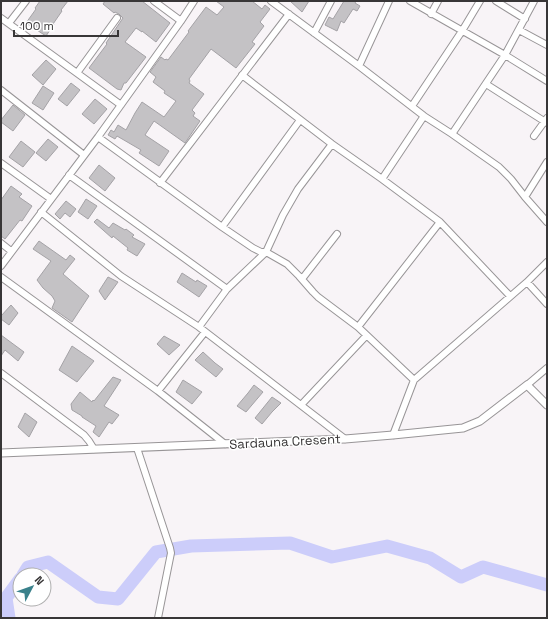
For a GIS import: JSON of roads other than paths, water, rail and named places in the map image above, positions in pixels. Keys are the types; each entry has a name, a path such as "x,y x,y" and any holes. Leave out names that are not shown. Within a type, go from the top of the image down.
{"street":[{"path":"9,24 26,1"},
{"path":"154,1 181,21"},
{"path":"1,266 98,137 194,1"},
{"path":"314,33 331,1"},
{"path":"359,66 389,1"},
{"path":"410,1 505,55 547,81"},
{"path":"431,14 438,1"},
{"path":"412,106 480,1"},
{"path":"496,1 525,18"},
{"path":"452,134 505,55 534,1"},
{"path":"274,2 424,116 499,167 546,219"},
{"path":"160,183 289,14"},
{"path":"1,18 121,105"},
{"path":"77,73 118,18"},
{"path":"519,30 547,45"},
{"path":"242,76 332,144 440,222 510,296"},
{"path":"486,84 546,121 534,136"},
{"path":"1,90 84,155"},
{"path":"382,179 424,116"},
{"path":"222,228 300,120"},
{"path":"98,137 222,228 253,248 261,252 266,252 286,264 318,297 358,327 414,380"},
{"path":"199,327 227,289 266,252 283,215 298,189 332,144"},
{"path":"525,197 547,162"},
{"path":"1,164 51,199"},
{"path":"69,175 227,289"},
{"path":"41,212 122,276 199,327 345,439"},
{"path":"358,327 440,222"},
{"path":"302,279 337,234"},
{"path":"1,243 12,251"},
{"path":"393,435 414,380 527,282 547,262"},
{"path":"1,277 158,391 225,444"},
{"path":"527,282 547,304"},
{"path":"158,391 205,332"},
{"path":"301,405 366,336"},
{"path":"547,368 527,385 547,405"},
{"path":"1,372 84,435 94,449"},
{"name":"Sardauna Cresent","path":"1,453 345,439 463,428 480,421 527,385"},
{"path":"137,448 170,550 159,618"}],"waterway":[{"path":"28,567 48,562 98,597 118,599 156,552 191,546 290,543 332,557 387,546 430,558 461,577 483,567 547,585"},
{"path":"9,618 6,598 12,590"}]}
